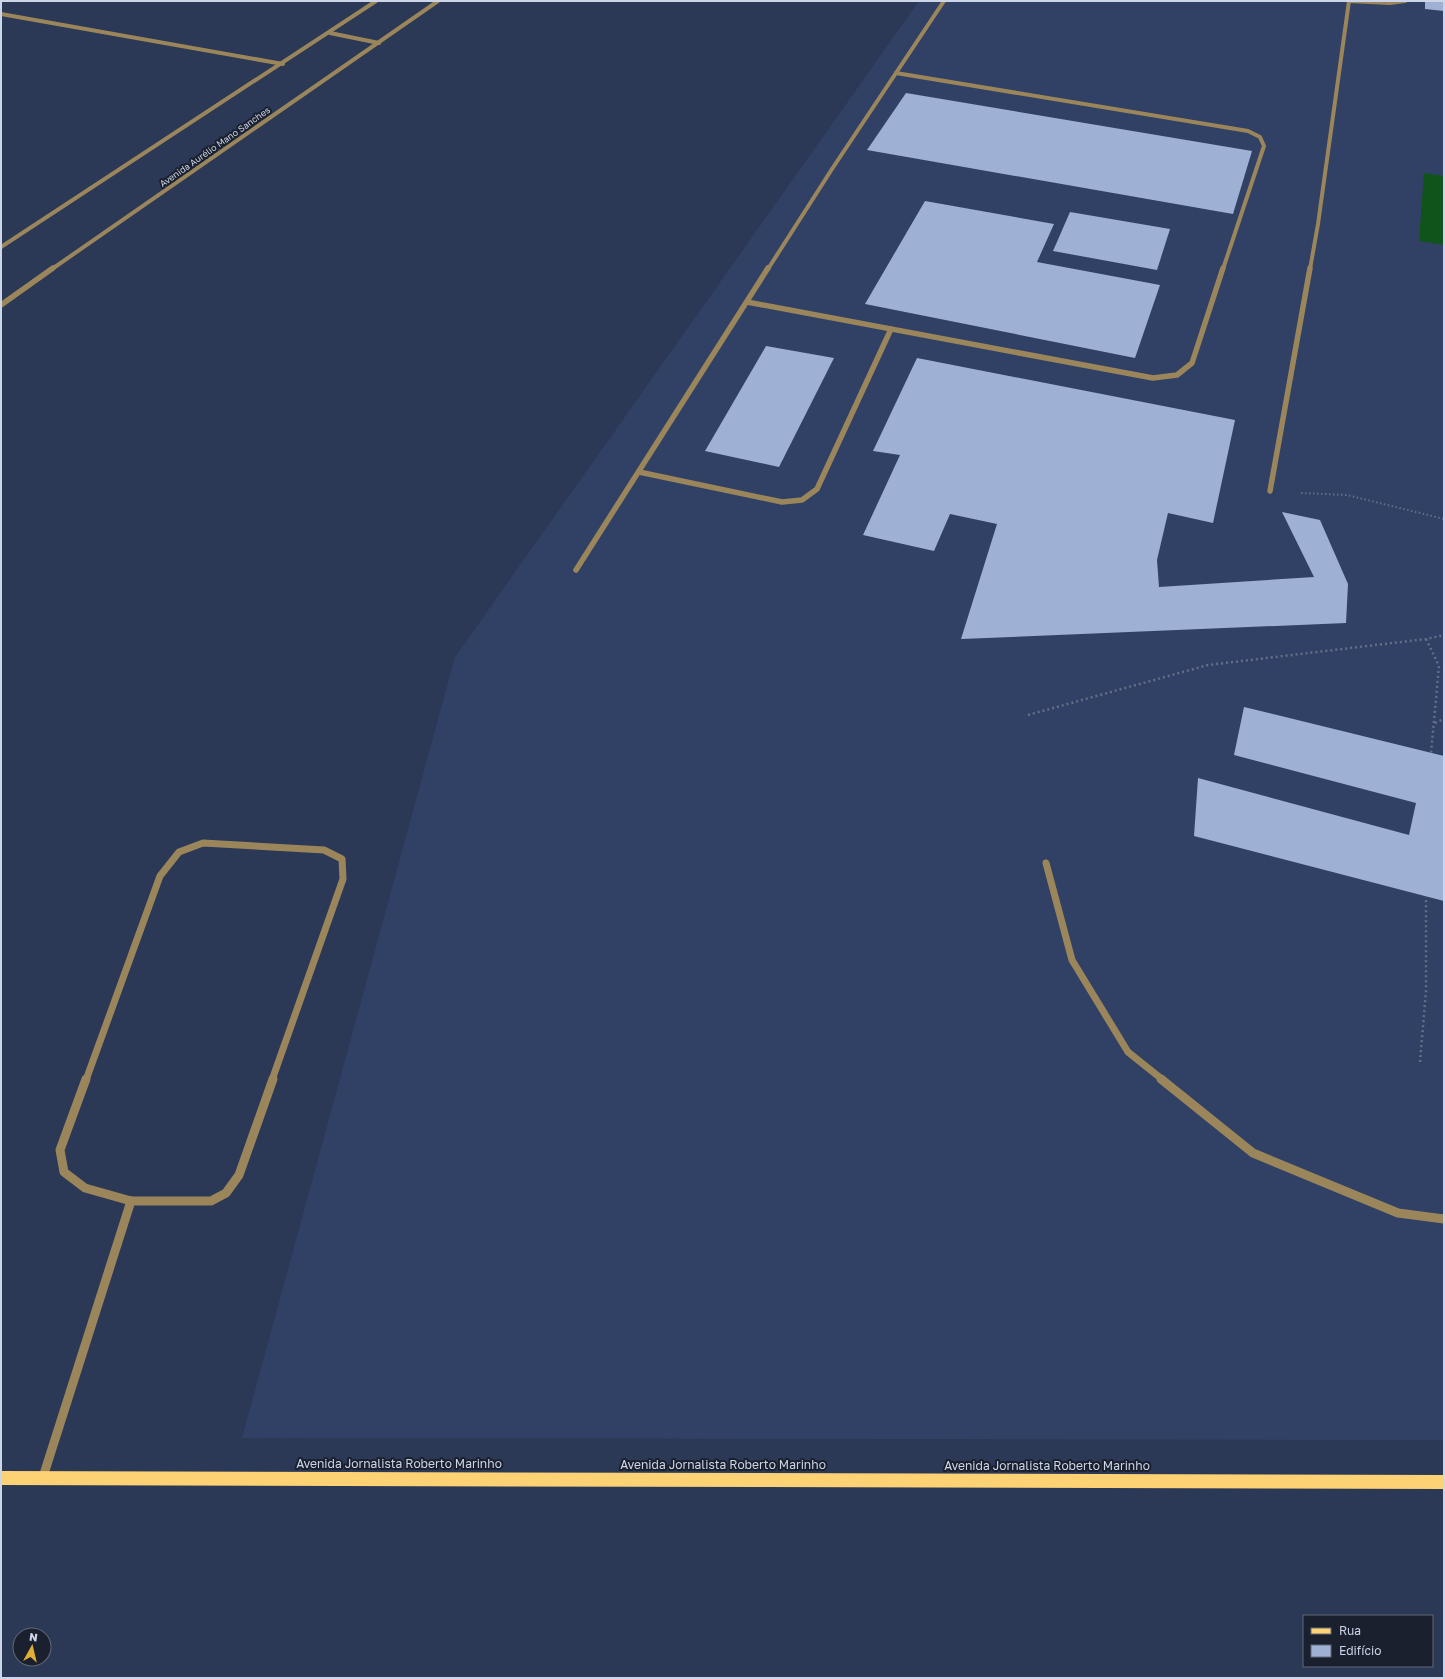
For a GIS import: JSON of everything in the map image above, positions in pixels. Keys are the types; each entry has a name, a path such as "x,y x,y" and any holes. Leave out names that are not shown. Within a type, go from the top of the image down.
{"main road":[{"name":"Avenida Jornalista Roberto Marinho","path":"1,1478 1444,1482"}],"street":[{"path":"1,247 283,64 376,1"},
{"name":"Avenida Aurélio Mano Sanches","path":"1,305 438,1"},
{"path":"576,570 832,169 944,1"},
{"path":"1270,491 1318,224 1349,1 1390,3 1405,1"},
{"path":"1,14 283,64"},
{"path":"330,33 378,43"},
{"path":"747,302 1153,378 1177,375 1192,363 1264,146 1260,137 1248,131 896,73"},
{"path":"638,472 782,502 802,500 817,489 891,329"},
{"path":"203,843 324,850 342,858 343,879 239,1175 226,1193 211,1201 131,1201 85,1188 64,1172 60,1150 160,876 179,852 203,843"},
{"path":"1046,863 1072,960 1128,1052 1253,1153 1398,1213 1444,1219"},
{"path":"43,1477 131,1201"}],"path":[{"path":"1270,491 1348,495 1444,519"},
{"path":"1028,715 1208,665 1426,639 1444,635"},
{"path":"1426,639 1439,666 1435,723 1431,753"},
{"path":"1435,723 1444,720"},
{"path":"1420,1062 1426,991 1426,897"}],"shaded area":[{"path":"919,1 1444,1 1444,1440 242,1438 455,657"}],"green space":[{"path":"1424,173 1444,176 1444,245 1419,241"}],"building":[{"path":"1425,1 1444,1 1444,11 1425,9"},
{"path":"906,93 1252,151 1233,214 867,150"},
{"path":"925,201 1054,224 1037,262 1160,285 1135,358 865,304"},
{"path":"1070,212 1170,229 1157,270 1053,251"},
{"path":"766,346 834,358 779,467 705,451"},
{"path":"917,358 1235,420 1213,523 1168,513 1157,560 1159,587 1314,577 1282,512 1320,520 1348,584 1346,623 961,639 997,524 950,514 934,551 863,535 900,455 873,451"},
{"path":"1244,707 1444,756 1444,901 1194,836 1198,778 1409,835 1416,803 1234,755"}]}
